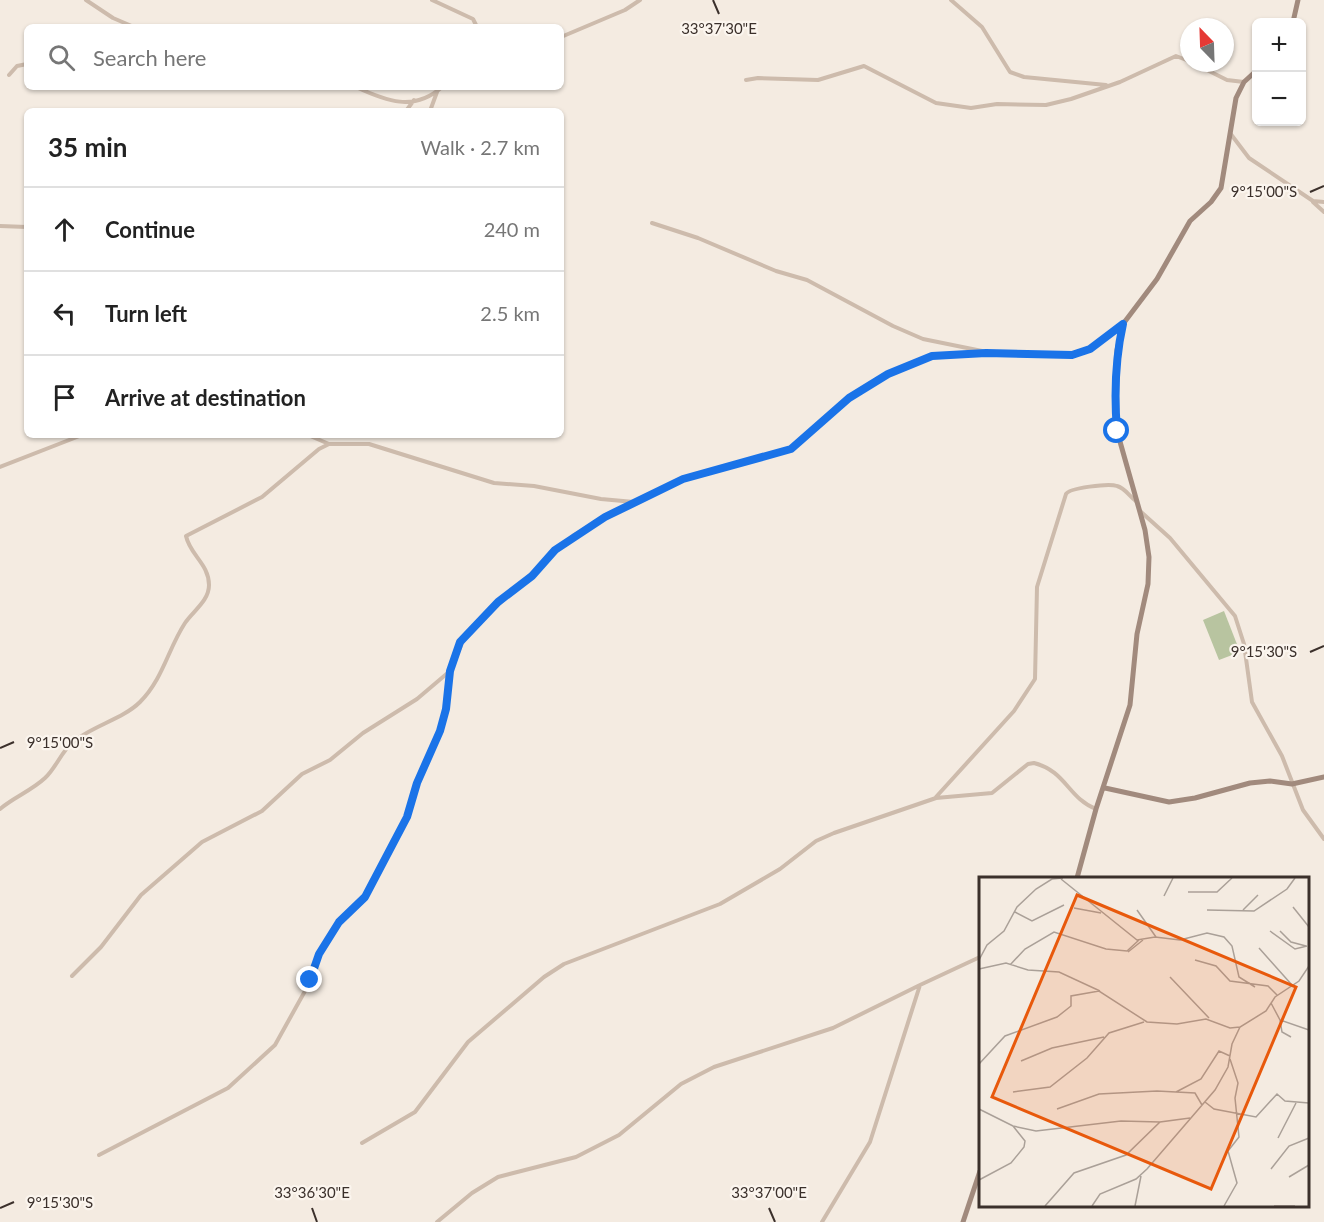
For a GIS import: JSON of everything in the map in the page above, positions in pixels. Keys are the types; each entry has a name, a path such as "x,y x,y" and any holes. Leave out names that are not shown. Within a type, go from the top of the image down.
{"street":[{"path":"86,0 113,18 127,24"},
{"path":"432,0 473,19 476,24"},
{"path":"564,36 625,10 640,0"},
{"path":"951,0 982,27 1010,72 1024,77 1110,85"},
{"path":"1294,18 1298,0"},
{"path":"746,80 758,78 818,80 864,66 936,103 957,108 997,104 1046,105 1110,85 1176,56 1180,58"},
{"path":"9,75 17,66 24,65"},
{"path":"1211,72 1227,80 1244,82"},
{"path":"99,1155 228,1088 279,1040 308,986 319,954 339,922 365,897 407,817 417,783 440,731 446,709 450,671 466,634 498,602 532,576 555,550 574,535 634,502 683,479 791,449 849,398 888,374 932,356 986,353 1072,355 1090,349 1123,324 1156,279 1190,221 1211,202 1221,188 1236,98 1244,82 1256,72"},
{"path":"363,90 391,102 414,99 438,91"},
{"path":"431,108 438,91"},
{"path":"408,108 414,99"},
{"path":"1230,132 1249,158 1313,201 1324,212"},
{"path":"1313,201 1324,202"},
{"path":"652,223 698,238 776,271 807,280 893,327 923,339 986,353"},
{"path":"0,226 24,227"},
{"path":"1078,877 1096,809 1105,788 1130,705 1137,634 1148,584 1149,557 1140,511 1117,431 1115,407 1117,350 1123,324"},
{"path":"0,467 74,438"},
{"path":"315,438 329,444"},
{"path":"0,810 10,800 34,788 48,775 74,741 139,703 163,673 182,629 204,600 209,587 204,564 188,544 186,536 262,497 318,448 329,444 369,444 494,483 534,486 601,499 634,502"},
{"path":"936,798 1014,711 1035,679 1038,667 1037,587 1066,494 1074,488 1113,485 1125,490 1136,501"},
{"path":"1140,511 1170,538 1235,616 1244,644 1252,702 1282,756 1303,810 1324,839"},
{"path":"72,976 101,947 141,895 202,842 262,811 302,774 330,760 363,733 417,699 450,671"},
{"path":"362,1143 415,1112 468,1042 544,977 564,964 720,904 780,869 816,841 936,798 992,793 1028,764 1034,763 1057,774 1081,803 1096,809"},
{"path":"1105,788 1169,802 1195,798 1250,783 1269,781 1292,784 1324,777"},
{"path":"436,1222 472,1192 498,1178 576,1157 619,1135 681,1084 714,1067 833,1028 979,958"},
{"path":"822,1222 870,1142 920,985"},
{"path":"963,1222 979,1177"}],"green space":[{"path":"1224,611 1240,652 1219,660 1203,620"}],"route":[{"path":"310,980 319,954 339,922 365,897 407,817 417,783 428,763 440,731 446,709 450,671 460,642 498,602 532,576 555,550 574,535 634,502 683,479 791,449 816,424 849,398 888,374 932,356 986,353 1072,355 1090,349 1123,324 1117,350 1114,385 1117,431"}]}
